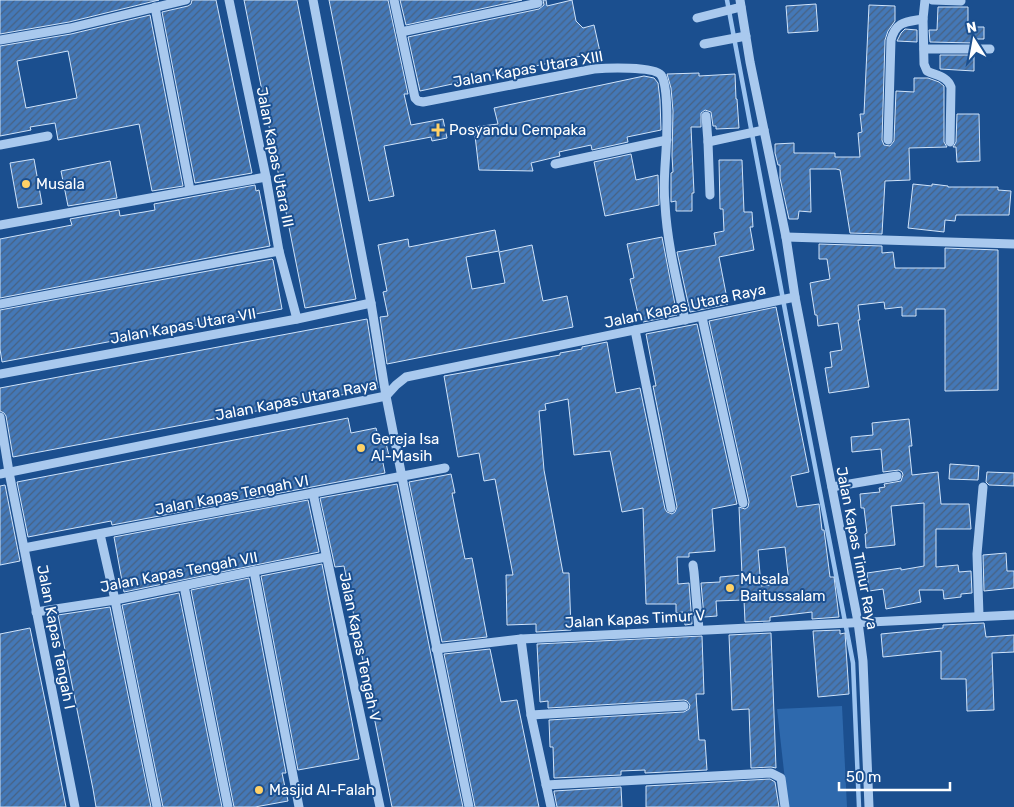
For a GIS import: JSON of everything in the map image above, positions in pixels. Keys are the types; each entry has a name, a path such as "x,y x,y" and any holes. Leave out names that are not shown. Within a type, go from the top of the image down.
{"street":[{"path":"0,40 70,28 186,0"},
{"name":"Jalan Kapas Utara III","path":"229,0 266,177 279,251 297,319"},
{"path":"313,0 371,304 386,396 469,807"},
{"path":"394,0 401,32 538,3"},
{"path":"925,0 923,18 924,64 927,71 947,79 951,87 950,142"},
{"path":"932,0 961,2"},
{"path":"696,18 723,12 739,5"},
{"name":"Jalan Kapas Timur Raya","path":"739,5 743,37 750,62 762,131 786,237 792,297 832,487 863,661 870,807"},
{"path":"155,7 190,190"},
{"path":"888,140 891,40 893,32 897,26 904,22 923,18"},
{"name":"Jalan Kapas Utara XIII","path":"401,32 415,98 423,102 594,69 649,70 661,75 665,92 664,205 668,237 685,320"},
{"path":"704,44 743,37"},
{"path":"924,49 990,50"},
{"path":"706,116 710,195"},
{"path":"708,142 762,131"},
{"path":"0,145 48,136"},
{"path":"555,164 666,140"},
{"path":"0,225 266,177"},
{"path":"786,237 1014,244"},
{"path":"0,304 279,251"},
{"name":"Jalan Kapas Utara Raya","path":"4,473 386,396 406,377 776,302 792,297"},
{"name":"Jalan Kapas Utara VII","path":"0,374 371,304"},
{"path":"702,316 743,503"},
{"path":"635,330 672,508"},
{"name":"Jalan Kapas Tengah I","path":"0,417 4,473 24,548 75,807"},
{"name":"Jalan Kapas Tengah VI","path":"24,548 445,468"},
{"path":"832,487 897,476"},
{"path":"979,616 977,554 983,487"},
{"name":"Jalan Kapas Tengah V","path":"314,493 380,807"},
{"path":"100,534 157,807"},
{"name":"Jalan Kapas Tengah VII","path":"36,612 115,600 326,557"},
{"path":"693,565 699,630"},
{"path":"254,571 299,807"},
{"path":"184,586 228,807"},
{"name":"Jalan Kapas Timur V","path":"436,649 521,639 1014,615"},
{"path":"521,639 531,715 551,807"},
{"path":"531,715 684,706"},
{"path":"546,785 771,773 780,778 785,807"}],"shaded area":[{"path":"842,706 847,807 788,807 777,709"}],"building":[{"path":"0,0 159,0 69,22 0,34"},
{"path":"192,0 216,0 252,173 195,183 162,12 188,6"},
{"path":"244,0 297,0 356,299 305,308"},
{"path":"329,0 388,0 408,94 404,94 411,125 443,119 447,138 432,141 431,137 384,146 394,196 369,201"},
{"path":"400,0 522,0 406,25"},
{"path":"543,0 546,0 547,6 572,0 576,21 583,28 594,25 600,52 420,91 408,37 539,9 544,5"},
{"path":"816,4 818,31 788,33 786,6"},
{"path":"869,5 895,6 895,21 888,31 885,40 882,140 884,145 890,146 894,141 896,91 914,92 914,78 928,78 944,86 944,142 947,147 909,148 910,180 885,181 882,234 850,233 840,170 836,169 810,169 811,212 799,211 798,219 789,219 780,178 780,165 778,165 775,153 775,144 794,143 794,153 835,153 835,157 860,157 858,133 862,132 860,114 864,114"},
{"path":"938,7 968,7 968,27 984,27 984,39 975,39 974,43 930,42 929,30 937,30"},
{"path":"150,15 183,186 152,191 139,124 58,140 55,123 30,127 31,130 0,136 0,46 71,34","holes":["68,51 77,98 26,108 17,61"]},
{"path":"905,29 917,30 917,42 897,41"},
{"path":"940,55 974,55 974,71 940,69"},
{"path":"699,73 699,76 735,74 739,128 716,129 716,126 713,126 711,112 705,110 701,113 701,127 691,127 694,193 692,193 692,211 676,211 676,201 671,202 673,111 671,88 667,74"},
{"path":"644,76 654,78 658,83 661,130 627,137 628,142 592,150 591,145 559,152 560,156 531,163 533,171 479,170 474,127 498,124 494,108"},
{"path":"957,114 979,114 980,161 957,162 956,147 953,147 956,142"},
{"path":"631,154 636,180 658,175 659,205 605,216 594,162"},
{"name":"Musala","path":"34,159 42,204 18,208 10,163"},
{"path":"719,160 742,160 744,212 752,212 753,227 750,227 754,250 719,257 728,304 690,312 677,252 716,245 714,233 724,231 723,209 720,209"},
{"path":"110,161 117,198 68,206 61,171"},
{"path":"913,184 932,186 932,184 948,187 998,187 998,190 1011,191 1009,215 956,215 955,221 945,220 944,232 908,228"},
{"path":"255,185 256,191 259,190 270,246 0,298 0,239 72,225 70,219 119,210 120,216 155,210 154,204"},
{"path":"495,230 499,251 466,257 472,289 505,283 499,252 532,245 543,301 567,296 573,327 387,364 380,317 388,316 383,292 387,291 378,245 408,239 409,247"},
{"path":"662,237 677,315 643,322 642,313 638,314 630,279 634,278 627,244"},
{"path":"819,244 882,246 882,253 893,252 895,268 945,268 945,248 998,250 998,390 945,391 945,309 916,309 916,316 902,316 902,307 885,309 884,302 858,305 860,320 858,320 869,387 829,393 825,368 832,367 830,352 842,350 838,323 818,326 817,315 815,315 810,283 830,279 827,259 819,259"},
{"path":"272,259 282,309 2,362 0,310"},
{"path":"776,307 809,472 791,476 797,507 819,504 830,577 834,577 839,617 812,619 812,612 770,617 770,621 745,622 744,600 716,601 717,616 704,617 701,583 720,582 720,577 742,575 739,507 745,509 748,507 749,502 709,321","holes":["785,547 789,583 761,586 758,550"]},
{"path":"367,319 378,388 13,457 6,416 0,411 0,388"},
{"path":"697,324 737,504 712,509 715,551 689,553 689,557 677,557 678,584 689,583 692,624 685,625 683,612 676,613 676,604 646,604 643,508 622,512 610,451 574,455 568,399 545,404 546,410 539,411 544,470 563,573 569,573 571,630 536,632 536,624 507,625 506,575 513,575 495,479 484,481 479,453 458,457 444,376 560,355 560,353 607,342 616,393 640,388 665,509 672,514 677,507 653,386 656,386 646,334"},
{"path":"348,418 351,433 376,428 380,444 386,443 389,456 382,458 385,473 112,525 111,521 28,537 17,482"},
{"path":"909,419 912,446 909,446 912,475 938,472 941,504 969,504 971,529 936,529 936,567 958,565 959,572 971,571 972,593 961,594 961,597 944,599 943,590 919,590 921,602 886,609 883,589 869,591 867,573 924,566 924,503 891,506 895,545 866,548 865,534 867,533 860,494 880,492 879,488 885,487 884,484 901,481 903,475 899,470 883,472 881,449 852,452 851,437 873,435 872,423"},
{"path":"950,464 979,466 978,480 949,479"},
{"path":"987,472 1014,473 1014,486 989,485 986,482"},
{"path":"451,474 455,493 452,493 465,559 472,558 487,637 442,642 409,482"},
{"path":"397,484 463,807 392,807 344,566 335,567 320,498"},
{"path":"5,485 20,561 0,565 0,486"},
{"path":"308,500 319,552 124,592 114,537"},
{"path":"1006,553 1007,571 1014,571 1014,588 984,591 983,555"},
{"path":"322,564 359,759 298,770 261,576"},
{"path":"249,578 286,773 282,773 288,801 255,807 234,807 191,590"},
{"path":"179,593 222,807 163,807 122,605"},
{"path":"110,607 151,807 96,807 58,615"},
{"path":"984,623 986,637 1014,635 1014,652 992,653 994,710 967,711 966,679 941,679 941,651 883,657 881,634 943,628 943,625"},
{"path":"30,628 66,807 0,807 0,634"},
{"path":"840,630 840,634 845,633 849,694 818,697 813,631"},
{"path":"771,633 776,768 751,768 749,709 732,710 729,635"},
{"path":"702,636 704,694 696,694 699,740 705,740 707,770 645,773 645,770 621,771 621,775 554,778 553,747 550,747 549,720 684,712 689,709 690,705 684,700 548,708 548,701 540,702 537,644"},
{"path":"490,649 501,702 517,700 539,807 475,807 444,654"},
{"path":"770,779 775,782 779,807 646,807 646,786"},
{"path":"621,787 622,807 557,807 554,792 554,791"}],"waterway":[{"path":"727,0 853,663 859,807"}],"place":[{"name":"Posyandu Cempaka","path":"438,130"},
{"name":"Musala","path":"26,184"},
{"name":"Gereja Isa Al-Masih","path":"361,448"},
{"name":"Musala Baitussalam","path":"730,588"},
{"name":"Masjid Al-Falah","path":"259,790"}]}
